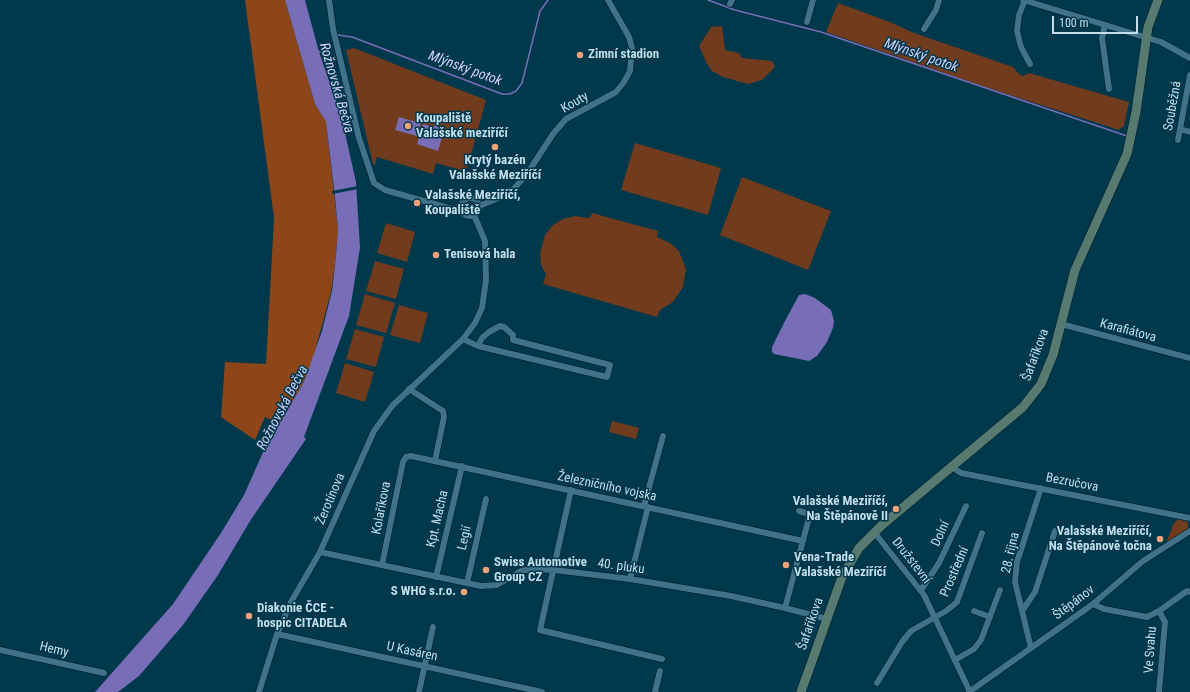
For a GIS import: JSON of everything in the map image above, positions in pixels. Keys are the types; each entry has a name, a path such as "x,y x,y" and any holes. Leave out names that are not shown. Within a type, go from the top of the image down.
{"street":[{"path":"330,0 333,29 359,138 374,183 379,188 393,193 452,208 461,208"},
{"name":"Kouty","path":"479,206 510,194 527,174 553,134 566,119 616,92 624,82 630,71 632,48 629,37 608,0"},
{"path":"807,22 813,0"},
{"path":"924,29 936,10 939,0"},
{"path":"1030,64 1022,47 1017,31 1019,15 1024,0 1166,44 1190,58"},
{"name":"Šafaříkova","path":"801,692 839,584 849,563 859,548 874,532 1012,417 1033,396 1049,366 1070,285 1078,264 1118,177 1131,140 1146,38 1152,13 1158,0"},
{"path":"1105,25 1102,38 1108,89"},
{"name":"Souběžná","path":"1178,140 1190,75"},
{"path":"1180,129 1190,132"},
{"path":"469,198 475,200 479,206 474,215 464,214 461,208 463,201 469,198"},
{"name":"Žerotínova","path":"259,692 277,634 291,602 320,552 370,436 382,418 409,389 463,339 475,323 482,308 486,280 485,241 474,215"},
{"name":"Karafiátova","path":"1061,324 1190,358"},
{"path":"478,346 482,338 500,326 509,329 514,335 506,352"},
{"path":"463,339 478,346 607,377 610,365 512,340"},
{"path":"409,389 444,411 435,461"},
{"path":"630,579 662,436"},
{"name":"Železničního vojska","path":"406,457 413,456 462,466 803,541"},
{"name":"Kolaříkova","path":"382,565 402,465 406,457"},
{"name":"Kpt. Macha","path":"436,577 462,466"},
{"name":"Bezručova","path":"952,466 962,473 1190,518"},
{"name":"28. října","path":"1031,648 1015,582 1017,562 1041,488"},
{"path":"571,490 540,630 662,659"},
{"name":"Legií","path":"467,583 486,499"},
{"name":"Dolní","path":"921,590 939,563 966,506"},
{"path":"785,608 810,514 799,511"},
{"path":"1022,611 1035,592 1055,531"},
{"name":"Štěpánov","path":"969,692 1093,604 1143,561 1190,531"},
{"name":"Družstevní","path":"874,532 921,590 969,692"},
{"name":"Prostřední","path":"877,683 902,642 911,631 946,611 957,602 982,533"},
{"name":"40. pluku","path":"320,552 436,577 492,586 526,570 554,570 630,579 713,592 827,619"},
{"path":"955,660 976,646 981,640 1000,590"},
{"path":"1093,604 1104,609 1147,617 1159,611 1187,591 1190,592"},
{"name":"Ve Svahu","path":"1159,611 1165,622 1159,692"},
{"path":"974,612 990,617"},
{"path":"419,692 433,627"},
{"name":"U Kasáren","path":"277,634 542,692"},
{"name":"Hemy","path":"0,650 104,673"},
{"path":"655,692 660,671"}],"shaded area":[{"path":"245,0 285,0 315,104 326,122 338,229 331,292 312,362 304,382 280,423 276,423 265,417 255,440 221,417 225,362 266,364 274,218"},
{"path":"285,0 305,0 319,52 341,115 356,182 360,248 349,316 304,437 306,439 250,521 218,575 183,625 139,676 118,692 95,692 173,604 221,533 244,495 276,423 280,423 304,382 322,331 332,291 336,256 338,229 335,197 326,122 315,104"},
{"path":"838,3 890,22 914,33 1013,67 1023,76 1029,73 1129,102 1124,126 1118,130 988,88 826,32"},
{"path":"722,26 725,50 739,53 742,58 772,61 775,67 762,80 748,84 723,77 712,71 707,64 699,46 711,27"},
{"path":"354,48 486,100 468,166 464,171 436,163 433,174 377,157 375,165 373,164 346,50"},
{"name":"Koupaliště Valašské meziříčí","path":"399,117 416,122 417,119 422,120 417,136 395,130"},
{"path":"423,124 434,127 435,124 445,127 438,151 417,144"},
{"path":"635,143 721,168 708,215 621,190"},
{"path":"742,177 831,211 808,270 720,235"},
{"path":"592,213 658,231 657,237 670,243 679,251 686,269 683,287 673,302 660,310 657,317 543,284 546,274 541,265 540,253 545,235 553,225 563,219 575,216 590,218"},
{"path":"386,223 415,232 407,262 377,253"},
{"path":"375,261 404,269 396,299 366,291"},
{"path":"365,294 395,303 386,333 356,325"},
{"path":"805,294 815,298 831,310 834,321 833,328 827,342 817,356 809,361 774,354 772,352 772,347 785,321 799,295"},
{"path":"399,305 428,313 420,343 390,335"},
{"path":"355,329 384,337 376,367 346,359"},
{"path":"345,363 374,372 365,402 336,393"},
{"path":"612,421 639,428 636,439 609,432"},
{"path":"1178,519 1188,522 1188,529 1166,543 1174,523"}],"pier":[{"path":"358,186 358,189 332,194 332,191"}],"waterway":[{"name":"Mlýnský potok","path":"338,35 352,37 502,94 510,94 516,91 522,83 540,11 548,0"},
{"name":"Mlýnský potok","path":"708,0 735,10 821,32 1127,136"},
{"name":"Mlýnský potok","path":"318,53 329,43"}],"place":[{"name":"Zimní stadion","path":"580,55"},
{"name":"Koupaliště Valašské meziříčí","path":"408,126"},
{"name":"Krytý bazén Valašské Meziříčí","path":"495,147"},
{"name":"Valašské Meziříčí, Koupaliště","path":"417,203"},
{"name":"Tenisová hala","path":"436,255"},
{"name":"Valašské Meziříčí, Na Štěpánově II","path":"896,509"},
{"name":"Valašské Meziříčí, Na Štěpánově točna","path":"1160,539"},
{"name":"Vena-Trade Valašské Meziříčí","path":"786,565"},
{"name":"Swiss Automotive Group CZ","path":"486,570"},
{"name":"S WHG s.r.o.","path":"464,592"},
{"name":"Diakonie ČCE - hospic CITADELA","path":"249,616"}],"water label":[{"name":"Rožnovská Bečva","path":"336,88"},
{"name":"Rožnovská Bečva","path":"283,408"}]}
